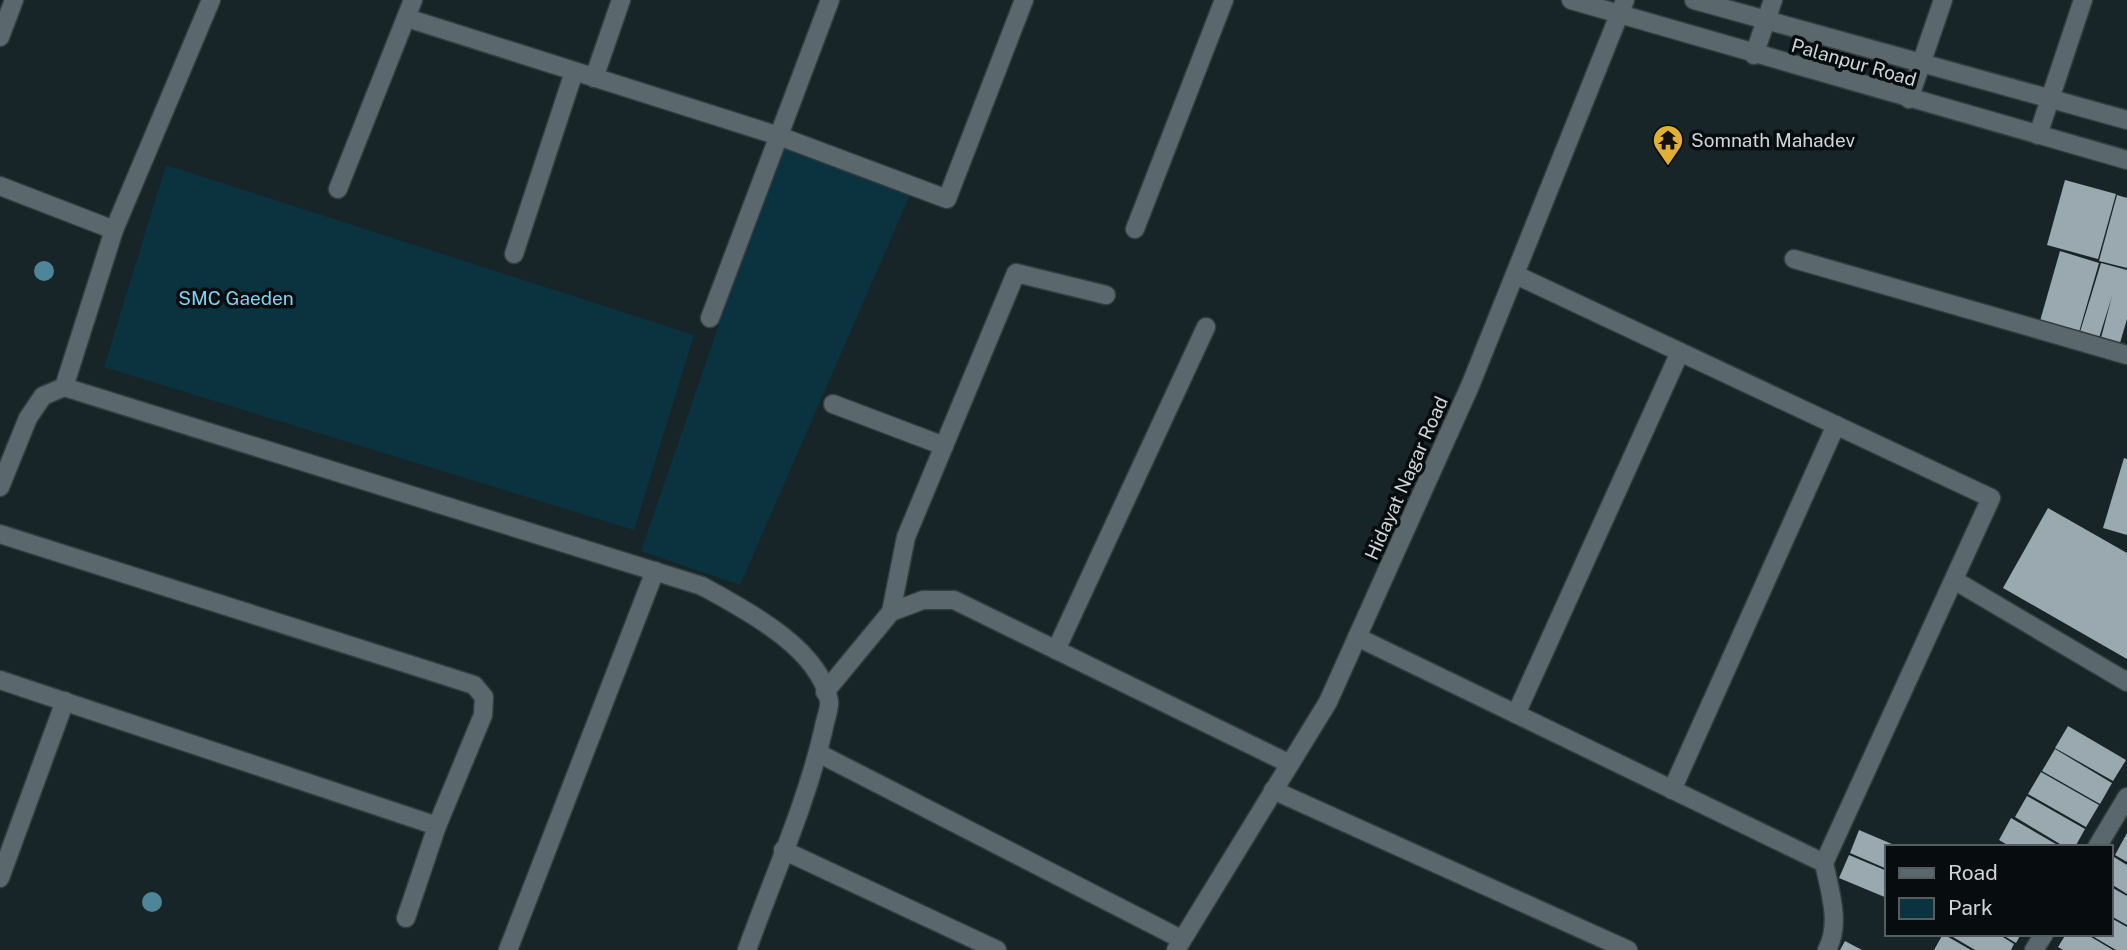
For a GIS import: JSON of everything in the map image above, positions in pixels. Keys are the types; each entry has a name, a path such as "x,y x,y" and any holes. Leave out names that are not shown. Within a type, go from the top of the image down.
{"street":[{"path":"0,37 15,0"},
{"path":"64,387 114,230 211,0"},
{"path":"338,189 413,0"},
{"path":"593,78 621,0"},
{"path":"710,317 830,0"},
{"path":"407,18 779,135 947,199 1024,0"},
{"path":"1135,229 1224,0"},
{"name":"Palanpur Road","path":"1571,0 1622,8 1754,55 2127,160"},
{"name":"Palanpur Road","path":"1694,0 2127,120"},
{"path":"1754,55 1773,0"},
{"path":"1909,99 1943,0"},
{"path":"2038,135 2082,0"},
{"name":"Hidayat Nagar Road","path":"1178,945 1328,702 1470,386 1622,8"},
{"path":"514,254 574,72"},
{"path":"0,187 114,230"},
{"path":"1794,259 2127,355"},
{"path":"825,692 891,612 906,537 1016,272 1106,295"},
{"path":"1516,275 1991,498 1824,863 1834,912 1833,938 1827,950"},
{"path":"1056,650 1206,327"},
{"path":"1516,714 1681,352"},
{"path":"0,488 28,418 43,396 64,387 702,586 748,611 793,645 817,672 830,702 818,753 747,950"},
{"path":"833,404 944,446"},
{"path":"1672,790 1836,425"},
{"path":"0,534 474,685 484,697 483,715 437,826 406,918"},
{"path":"508,950 655,571"},
{"path":"1954,580 2127,682"},
{"path":"891,612 923,600 954,600 1290,764"},
{"path":"1357,637 1824,863"},
{"path":"0,680 437,826"},
{"path":"0,878 65,701"},
{"path":"818,753 1178,945"},
{"path":"1273,790 1628,950"},
{"path":"2098,845 2127,797"},
{"path":"783,850 997,950"}],"green space":[{"path":"780,147 910,195 740,585 641,551"},
{"name":"SMC Gaeden","path":"166,165 694,335 634,530 104,367"}],"building":[{"path":"2065,180 2116,194 2098,259 2047,245"},
{"path":"2117,195 2127,198 2127,268 2099,261"},
{"path":"2060,251 2099,263 2079,332 2040,321"},
{"path":"2101,263 2127,270 2127,319 2120,343 2101,338 2112,296 2099,338 2080,332"},
{"path":"2124,458 2127,459 2127,535 2103,528"},
{"path":"2048,508 2127,553 2127,659 2003,588"},
{"path":"2068,726 2126,760 2113,781 2055,748"},
{"path":"2055,749 2112,783 2100,804 2042,771"},
{"path":"2041,772 2099,805 2086,827 2028,794"},
{"path":"2027,796 2085,829 2076,845 2062,845 2015,817"},
{"path":"2011,818 2058,845 2008,845 1999,840"},
{"path":"1859,830 1894,845 1885,845 1885,868 1850,853"},
{"path":"2127,833 2127,862 2115,855"},
{"path":"1849,855 1885,870 1885,897 1839,878"},
{"path":"2114,857 2127,865 2127,894 2113,885"},
{"path":"2113,888 2127,896 2127,925 2113,917"},
{"path":"2113,919 2127,927 2127,950 2116,950 2092,936 2113,936"},
{"path":"1942,936 1946,936 1971,950 1934,950"},
{"path":"1951,936 2001,936 2014,944 2011,950 1975,950"},
{"path":"2004,936 2020,936 2016,943"},
{"path":"2065,936 2089,936 2113,950 2063,950 2058,947"},
{"path":"1845,941 1862,950 1840,950"}],"place":[{"name":"Somnath Mahadev","path":"1668,167"}]}
